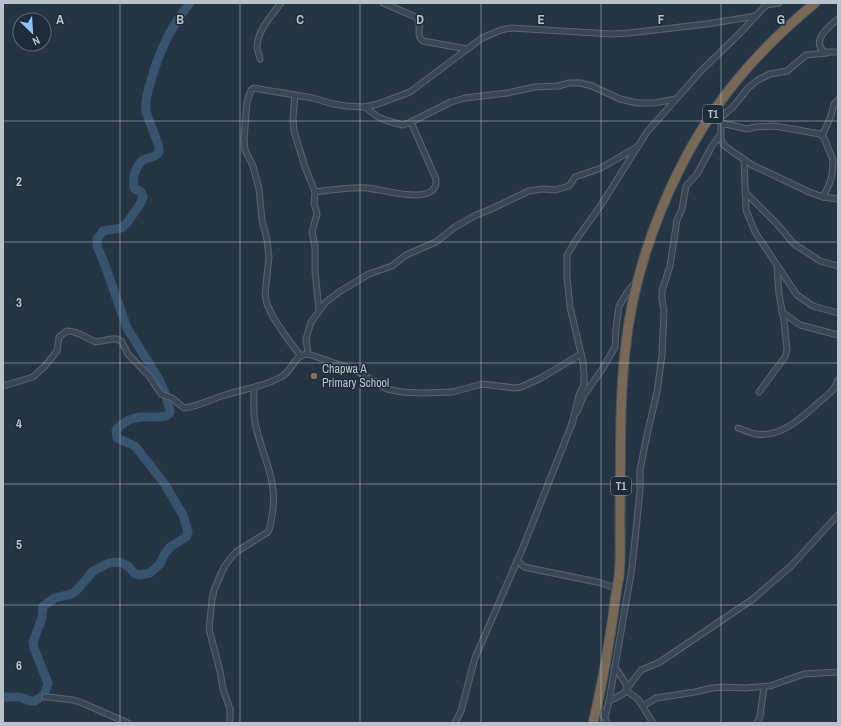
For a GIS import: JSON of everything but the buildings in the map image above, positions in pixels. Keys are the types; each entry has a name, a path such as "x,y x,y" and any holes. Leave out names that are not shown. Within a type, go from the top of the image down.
{"highway":[{"name":"T1","path":"593,723 598,704 619,576 623,380 629,320 647,249 665,201 683,163 716,110 736,81 755,59 796,19 815,3"}],"street":[{"path":"260,60 257,46 262,30 267,20 281,3"},
{"path":"383,3 416,17 420,24 418,34 419,38 423,41 466,49"},
{"path":"572,424 579,394 584,384 584,375 581,354 570,307 567,277 567,255 601,205 647,132 700,72 766,4 779,3"},
{"path":"300,355 278,325 267,304 265,294 269,257 267,240 262,220 259,189 253,166 245,150 244,139 247,102 251,90 254,88 259,88 313,98 333,104 365,107 384,102 410,92 444,68 466,49 482,38 501,30 511,28 611,34 707,24 756,16"},
{"path":"827,53 819,47 820,39 826,30 838,19"},
{"path":"721,121 748,88 758,80 770,74 787,71 806,55 838,52"},
{"path":"365,107 378,117 403,125 451,102 465,98 507,93 535,86 558,86 569,83 580,83 592,86 620,99 637,103 676,99"},
{"path":"295,95 293,118 294,131 305,167 315,192 314,203 317,214 312,232 316,247 315,271 319,310"},
{"path":"822,136 831,116 834,104 838,100"},
{"path":"716,110 721,121 720,135 723,145 744,160 762,170 809,192 838,199"},
{"path":"721,121 747,129 775,126 816,132 822,136 833,160 832,175 823,196"},
{"path":"315,192 366,188 382,189 398,194 411,195 431,192 435,189 437,184 436,179 411,122"},
{"path":"605,717 632,568 640,491 640,470 657,392 664,311 662,290 670,266 686,186 697,174 712,146 720,135"},
{"path":"308,354 306,339 312,322 326,302 339,292 369,274 392,266 406,255 436,242 450,230 467,219 529,191 543,189 555,190 569,186 575,177 601,168 639,145"},
{"path":"744,160 746,210 755,232 793,289 806,302 813,306 838,313"},
{"path":"745,192 777,224 794,244 820,262 838,266"},
{"path":"759,392 786,354 787,344 777,266"},
{"path":"455,723 461,711 476,658 584,395 603,368 614,348 619,306 628,290 638,280"},
{"path":"782,312 800,324 838,335"},
{"path":"3,386 33,376 45,366 57,351 59,337 67,331 81,333 96,342 117,339 122,342 128,354 150,377 161,394 172,398 182,408 188,408 228,394 254,389 284,375 300,355 308,354 355,370 387,389 402,392 422,393 453,392 482,384 515,388 521,387 541,378 581,354"},
{"path":"738,428 758,434 780,431 802,419 831,392 838,380"},
{"path":"230,723 230,709 223,689 209,629 214,590 224,567 236,552 268,532 270,529 274,496 271,472 259,441 254,415 254,389"},
{"path":"609,701 619,697 628,689 641,670 660,662 753,599 791,566 838,515"},
{"path":"517,560 524,567 597,582 617,588"},
{"path":"615,667 630,694 638,699 653,723"},
{"path":"643,706 656,698 712,688 772,686 804,674 838,672"},
{"path":"757,723 760,716 764,687"},
{"path":"45,697 73,700 128,723"},
{"path":"598,704 607,723"}],"waterway":[{"path":"3,697 20,697 30,701 35,701 44,695 48,683 33,642 42,618 43,606 55,598 72,594 93,571 109,563 120,562 128,566 134,573 139,575 150,573 160,564 170,547 186,537 188,532 183,515 164,483 135,446 117,438 116,430 124,423 141,417 163,417 169,414 170,411 160,381 127,328 97,246 97,239 103,231 121,228 127,223 143,197 141,192 134,188 133,180 135,173 143,160 154,156 159,152 146,111 148,91 157,62 166,41 176,22 190,3"}],"place":[{"name":"Chapwa A Primary School","path":"314,376"}]}
